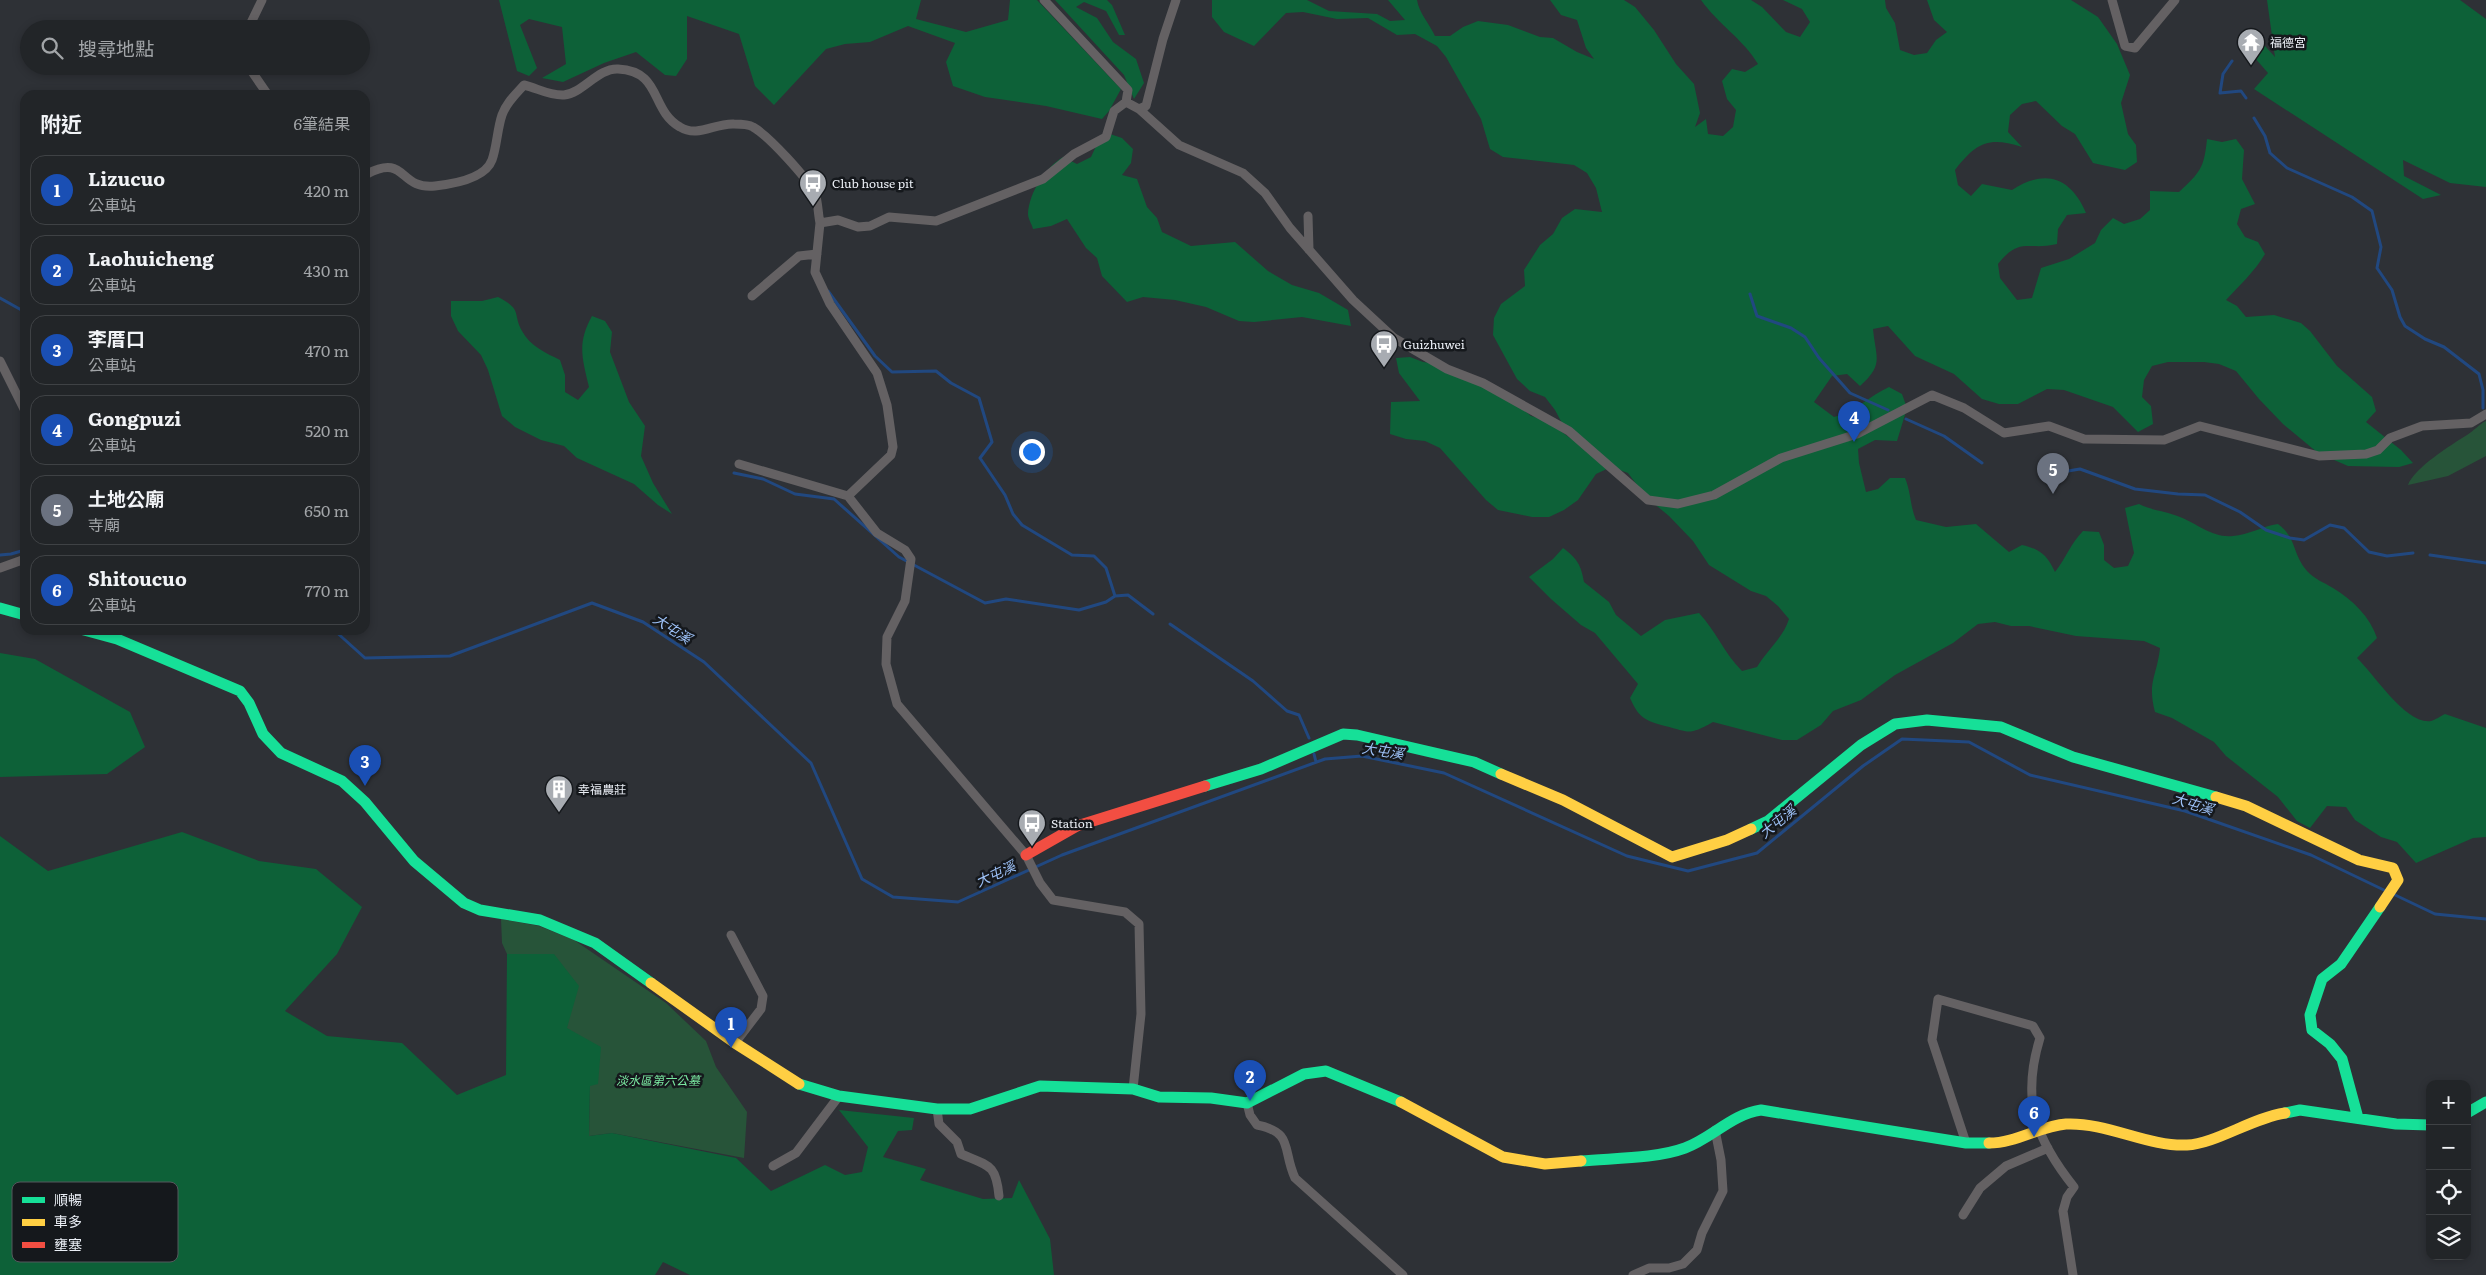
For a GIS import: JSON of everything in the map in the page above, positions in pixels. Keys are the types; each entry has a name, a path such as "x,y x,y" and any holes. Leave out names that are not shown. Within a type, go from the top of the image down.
{"street":[{"path":"252,20 262,0"},
{"path":"820,223 838,220 858,227 870,226 889,217 936,222 1043,178 1074,154 1106,137 1114,111 1126,102 1128,90 1044,0"},
{"path":"1138,109 1146,106 1150,95 1158,57 1176,0"},
{"path":"2112,0 2125,46 2135,48 2175,0"},
{"path":"370,174 389,166 397,169 419,186 424,187 448,184 474,177 491,162 502,115 511,99 524,85 553,95 567,94 608,70 617,69 638,72 654,90 670,121 683,129 693,132 704,131 716,124 752,126 789,160 815,194 820,223 815,272 830,304 877,372 887,405 893,447 891,456 848,496"},
{"path":"254,75 265,90"},
{"path":"1126,102 1138,109 1179,145 1243,173 1265,193 1290,228 1353,300 1394,338 1447,369 1483,383 1569,431 1648,500 1678,504 1714,495 1781,458 1857,434 1932,395 1964,408 2004,433 2049,426 2084,438 2164,440 2200,426 2319,456 2366,454 2378,450 2390,438 2422,426 2470,423 2486,414"},
{"path":"1308,216 1310,250"},
{"path":"752,296 799,256 817,254"},
{"path":"0,360 20,401"},
{"path":"739,464 848,496 877,533 905,550 911,559 905,601 887,636 886,664 897,704 1028,858 1040,884 1053,900 1125,912 1139,924 1141,1014 1133,1089"},
{"path":"0,568 20,561"},
{"path":"0,608 20,614"},
{"path":"102,635 116,639 240,691 249,703 264,734 281,753 342,781 365,802 414,861 464,903 480,910 540,920 595,943 735,1044 800,1086 839,1096 937,1109 970,1109 1040,1086 1133,1089 1159,1097 1211,1098 1247,1103 1304,1074 1326,1071 1405,1104 1503,1157 1545,1164 1643,1156 1685,1148 1748,1112 1761,1110 1966,1143 2001,1144 2039,1130 2064,1124 2087,1124 2153,1140 2186,1145 2202,1142 2266,1116 2300,1110 2396,1124 2426,1125"},
{"path":"1028,858 1077,826 1261,770 1343,734 1358,735 1474,762 1563,800 1672,857 1727,840 1768,821 1861,745 1895,724 1927,720 2001,727 2073,757 2246,806 2358,860 2392,868 2398,880 2341,964 2322,979 2310,1015 2312,1030 2330,1044 2342,1059 2358,1118"},
{"path":"731,935 763,996 761,1009 735,1044"},
{"path":"1966,1143 1932,1040 1938,999 2033,1026 2040,1038 2033,1060 2030,1090 2035,1122 2056,1164 2074,1187 2067,1197 2063,1211 2073,1275"},
{"path":"772,1166 796,1153 839,1096"},
{"path":"2471,1111 2486,1102"},
{"path":"1247,1103 1250,1115 1256,1125 1272,1128 1287,1145 1288,1162 1295,1178 1403,1275"},
{"path":"937,1109 939,1124 956,1142 961,1154 991,1167 998,1180 999,1196"},
{"path":"1633,1275 1649,1268 1669,1268 1683,1264 1697,1250 1702,1233 1723,1191 1721,1160 1715,1130"},
{"path":"1963,1215 1980,1188 2006,1166 2048,1148"}],"green space":[{"path":"499,0 921,0 916,19 966,32 1008,20 1010,0 1037,0 1121,89 1109,111 1102,119 1046,106 985,97 953,86 946,62 955,43 908,26 870,42 845,44 826,49 774,105 755,86 739,34 687,16 687,59 676,76 665,75 636,52 604,63 563,82 542,78 566,64 562,27 529,19 520,25 537,68 529,76 517,71"},
{"path":"1055,0 1107,0 1112,5 1125,35 1119,35 1106,11 1084,2 1076,7 1097,18 1113,42 1136,59 1144,83 1134,99 1124,75"},
{"path":"1212,0 1307,0 1329,11 1377,14 1390,21 1405,20 1388,0 1417,0 1422,14 1435,36 1450,36 1463,27 1478,21 1508,25 1540,37 1553,38 1577,52 1594,59 1586,48 1577,20 1561,15 1550,0 1624,0 1635,7 1654,30 1676,64 1694,84 1700,113 1695,127 1706,119 1708,134 1723,136 1733,127 1736,110 1727,99 1722,81 1732,69 1745,72 1758,64 1745,47 1701,0 1751,0 1762,7 1786,32 1800,37 1810,22 1802,9 1783,0 1885,0 1886,8 1895,23 1900,50 1914,55 1927,53 1936,40 1947,32 1934,20 1927,0 2071,0 2098,17 2117,44 2130,75 2121,103 2128,134 2136,145 2137,162 2125,170 2093,163 2075,134 2062,126 2036,101 2022,104 2010,115 2008,132 2022,147 1991,142 1976,148 1955,170 1958,185 1971,196 1982,184 2012,190 2036,179 2056,180 2073,192 2086,213 2067,215 2058,229 2057,244 2025,246 2012,250 1998,264 2000,278 2017,300 2032,298 2041,268 2069,259 2095,243 2101,230 2113,218 2124,224 2140,219 2150,210 2150,191 2179,192 2192,180 2200,169 2207,139 2222,142 2236,139 2244,150 2242,179 2255,204 2241,209 2237,224 2245,237 2258,242 2265,254 2252,272 2226,300 2237,306 2246,317 2274,315 2301,323 2310,331 2337,366 2372,397 2376,411 2366,422 2401,450 2413,463 2399,467 2348,466 2318,453 2283,424 2236,371 2219,364 2168,362 2152,366 2144,380 2142,397 2151,406 2153,424 2138,432 2113,407 2064,390 2047,389 2018,404 1999,404 1982,399 1954,374 1915,356 1888,326 1873,329 1877,360 1873,372 1868,378 1860,386 1847,374 1832,376 1814,402 1834,417 1855,408 1889,387 1902,394 1907,408 1897,441 1875,440 1858,449 1859,463 1866,492 1878,489 1890,478 1905,478 1916,520 1946,527 1976,524 2009,552 2022,545 2038,551 2046,557 2055,572 2075,540 2083,531 2099,532 2104,545 2104,560 2114,568 2128,566 2134,553 2125,508 2139,504 2175,515 2218,535 2239,535 2278,524 2292,541 2302,565 2307,571 2316,579 2347,598 2370,623 2377,638 2357,658 2401,707 2421,720 2431,721 2445,714 2486,728 2486,837 2473,838 2416,863 2397,842 2381,837 2355,820 2346,807 2327,806 2310,828 2297,821 2278,797 2226,756 2214,742 2172,718 2155,712 2152,686 2160,648 2144,641 2076,636 2029,626 2011,626 1995,622 1978,624 1953,643 1895,675 1861,700 1833,711 1821,725 1797,740 1782,740 1713,722 1689,732 1647,720 1639,714 1630,698 1638,684 1595,633 1581,625 1529,577 1553,559 1563,548 1578,562 1584,582 1609,602 1616,615 1641,636 1665,620 1699,613 1742,671 1757,667 1783,632 1789,619 1766,596 1751,591 1709,565 1693,541 1669,516 1646,497 1628,473 1611,467 1596,474 1578,500 1564,510 1549,517 1532,517 1498,510 1486,500 1440,448 1425,441 1406,439 1390,434 1391,402 1420,401 1399,373 1396,358 1410,357 1423,362 1440,364 1518,405 1531,416 1546,420 1570,438 1555,410 1545,397 1530,391 1517,379 1493,335 1494,318 1501,304 1525,286 1524,270 1540,245 1553,234 1562,218 1575,209 1602,212 1596,188 1587,173 1574,165 1503,157 1490,149 1481,119 1446,57 1437,46 1415,34 1397,35 1368,18 1337,19 1303,12 1286,13 1254,46 1224,32 1212,17"},
{"path":"2267,0 2460,0 2486,19 2486,187 2450,183 2403,160 2404,176 2441,195 2423,199 2254,89 2268,73 2248,50 2255,35 2275,57"},
{"path":"1107,133 1122,138 1133,149 1131,163 1122,175 1137,179 1147,207 1157,218 1162,232 1191,246 1235,242 1268,271 1292,285 1319,293 1348,310 1351,326 1302,317 1254,322 1239,321 1206,307 1175,300 1143,297 1127,302 1102,276 1097,258 1086,248 1067,219 1051,226 1033,229 1028,216 1029,206 1035,189 1050,167 1063,157 1077,164 1091,157 1098,142"},
{"path":"498,297 514,308 519,325 529,341 560,360 565,375 565,392 578,400 589,387 582,351 584,334 592,316 605,321 612,332 610,352 629,402 645,426 641,456 653,483 672,514 658,505 634,484 577,458 564,446 541,440 515,427 502,416 488,370 481,355 458,331 451,316 451,301 482,301"},
{"path":"2486,421 2486,456 2448,476 2408,485 2425,464"},
{"path":"0,653 35,659 130,712 145,747 107,774 0,777"},
{"path":"182,832 259,861 316,869 362,907 337,954 285,1011 327,1036 402,1043 457,1095 506,1075 507,954 554,954 579,986 567,1028 601,1047 598,1084 590,1086 589,1136 612,1133 736,1158 771,1191 825,1165 845,1175 862,1172 868,1147 839,1110 914,1118 912,1130 898,1131 883,1157 926,1169 920,1180 983,1199 1012,1198 1019,1180 1050,1239 1054,1275 690,1275 663,1262 655,1275 0,1275 0,836 48,871"},
{"name":"淡水區第六公墓","path":"501,919 539,926 574,940 666,1003 706,1041 716,1067 747,1112 744,1158 612,1133 589,1136 590,1086 567,1028 554,954 507,954 502,943"}],"waterway":[{"path":"2232,61 2223,74 2220,93 2241,91 2246,98"},
{"path":"2254,118 2265,136 2270,153 2287,168 2352,197 2372,211 2381,247 2377,268 2392,290 2400,317 2405,326 2425,339 2444,347 2479,374 2483,390 2483,408"},
{"path":"828,291 875,356 892,372 936,371 951,383 979,398 992,442 980,458 1005,495 1013,514 1022,525 1072,555 1094,556 1106,568 1115,596"},
{"path":"1750,294 1757,316 1791,328 1805,337 1819,358 1850,393 1888,410"},
{"name":"大屯溪","path":"0,298 20,309"},
{"path":"1906,419 1944,436 1982,463"},
{"path":"2062,472 2080,469 2135,489 2205,495 2240,512 2266,530 2290,538 2304,540 2330,525 2344,528 2369,552 2387,556 2413,553"},
{"path":"734,473 763,479 795,494 834,499 899,557 985,603 1006,599 1079,610 1106,602 1115,596 1128,595 1153,614"},
{"path":"0,555 20,551"},
{"path":"2430,555 2486,563"},
{"name":"大屯溪","path":"340,635 365,658 450,656 592,603 643,622 704,662 811,763 862,879 893,897 958,902 1062,855 1325,759 1362,756 1444,773 1627,856 1688,871 1757,853 1863,766 1902,739 1969,742 2030,775 2185,811 2311,855 2388,892"},
{"path":"1170,624 1253,681 1287,711 1299,715 1309,738"},
{"path":"1314,754 1316,762"},
{"name":"大屯溪","path":"2393,894 2435,914 2486,919"}],"traffic: fast":[{"path":"0,608 20,614"},
{"path":"102,635 117,639 240,691 249,703 263,734 281,753 342,781 365,802 414,861 464,903 480,910 540,920 595,943 651,983"},
{"path":"1751,829 1768,821 1861,745 1895,724 1927,720 2001,727 2073,757 2216,797"},
{"path":"1205,786 1261,769 1343,734 1357,735 1474,762 1501,774"},
{"path":"2358,1118 2342,1059 2330,1044 2312,1030 2310,1015 2322,979 2341,964 2380,907"},
{"path":"799,1084 839,1096 937,1109 970,1109 1040,1086 1133,1089 1159,1097 1211,1098 1247,1103 1304,1074 1326,1071 1401,1102"},
{"path":"2471,1111 2486,1102"},
{"path":"1581,1161 1673,1152 1695,1144 1741,1116 1761,1110 1966,1143 1989,1143"},
{"path":"2285,1113 2300,1110 2396,1124 2426,1125"}],"traffic: slow":[{"path":"1501,774 1563,800 1672,857 1727,840 1751,829"},
{"path":"2216,797 2246,806 2359,860 2393,868 2398,880 2380,907"},
{"path":"651,983 735,1043 799,1084"},
{"path":"1401,1102 1503,1157 1545,1164 1581,1161"},
{"path":"1989,1143 2009,1140 2056,1125 2081,1124 2172,1145 2198,1144 2260,1120 2285,1113"}],"traffic: jam":[{"path":"1026,855 1077,826 1205,786"}],"place":[{"name":"福德宮","path":"2251,66"},
{"name":"Club house pit","path":"813,207"},
{"name":"Guizhuwei","path":"1384,368"},
{"name":"Gongpuzi","path":"1854,442"},
{"name":"土地公廟","path":"2053,494"},
{"name":"李厝口","path":"365,786"},
{"name":"幸福農莊","path":"559,813"},
{"name":"Station","path":"1032,847"},
{"name":"Lizucuo","path":"731,1048"},
{"name":"Laohuicheng","path":"1250,1101"},
{"name":"Shitoucuo","path":"2034,1137"}]}
